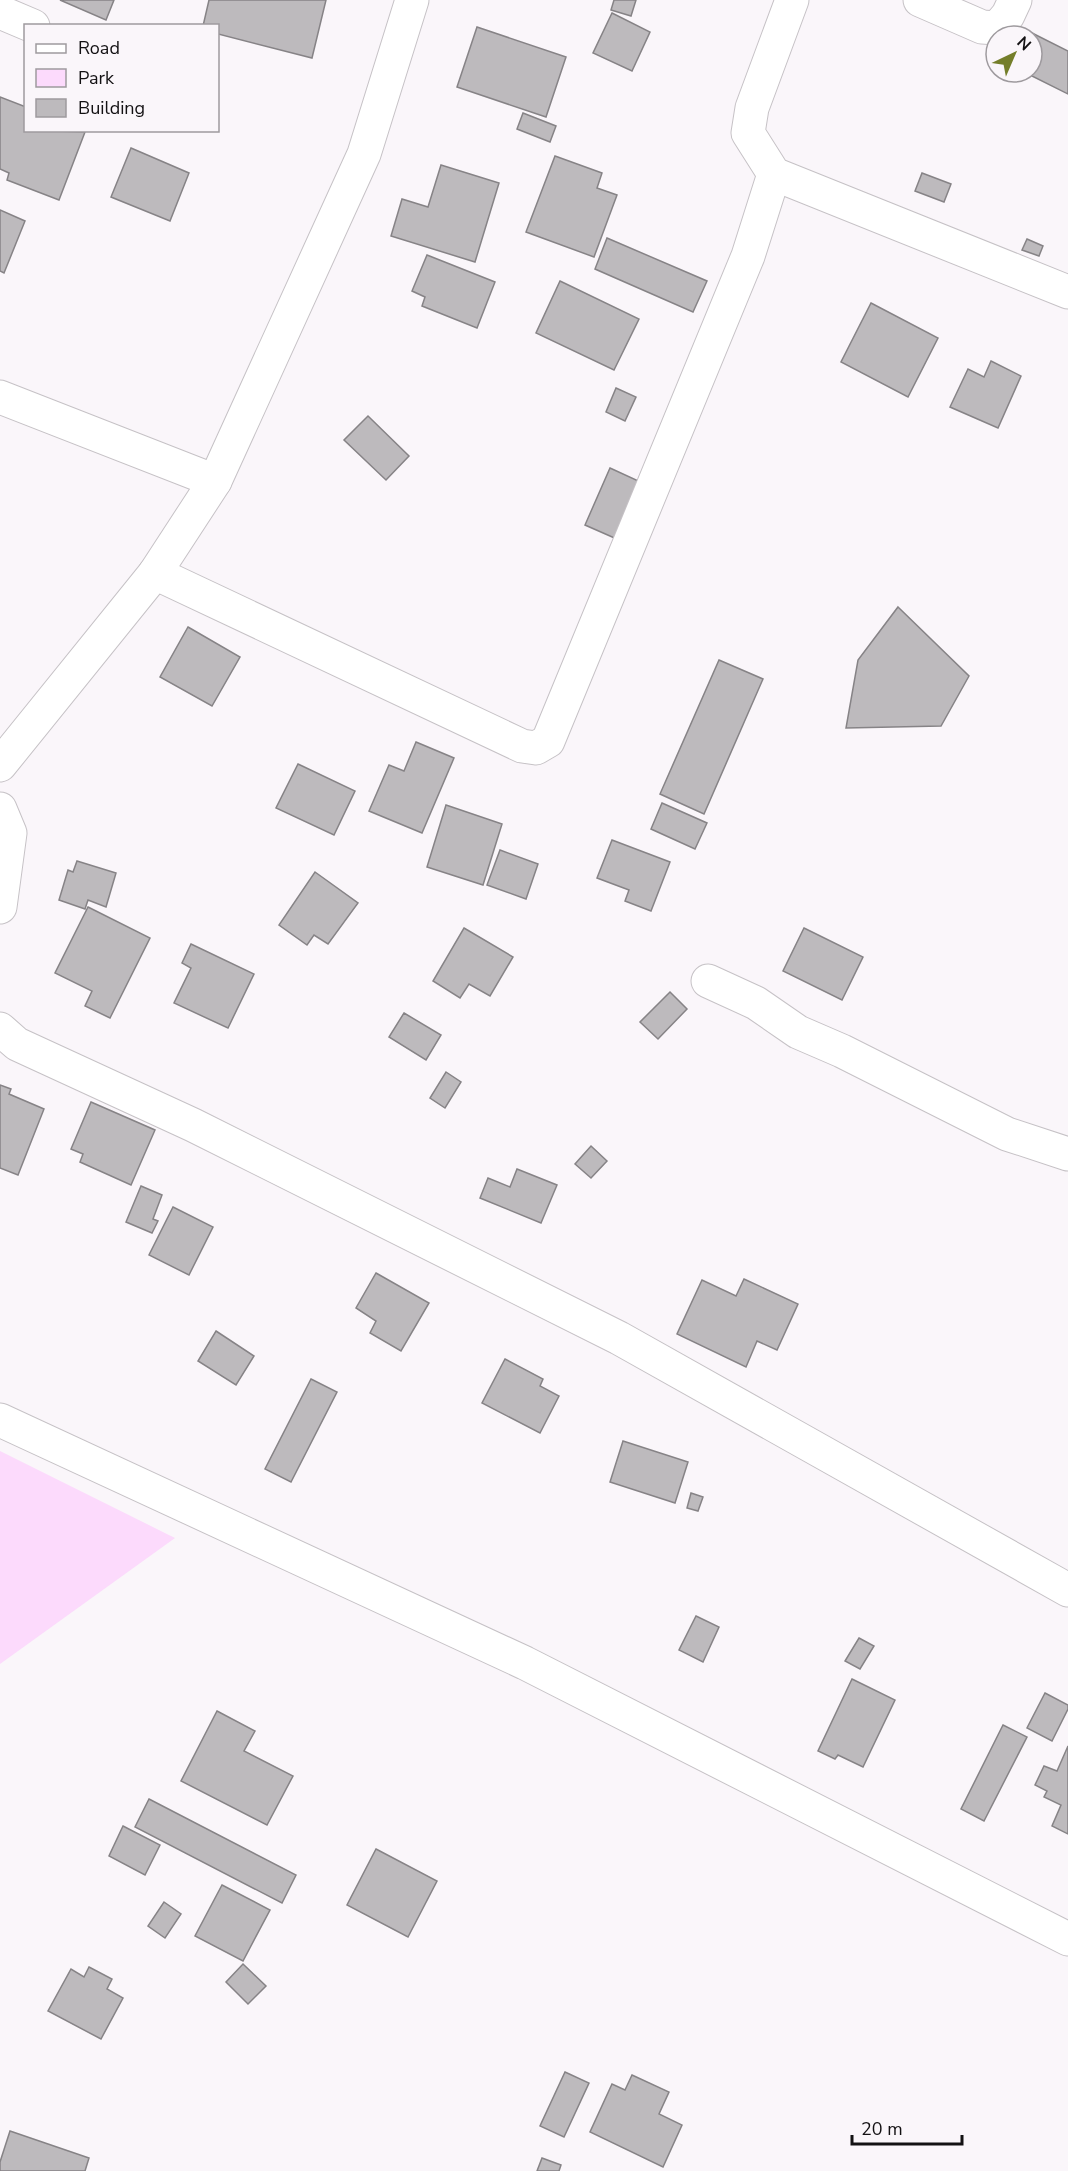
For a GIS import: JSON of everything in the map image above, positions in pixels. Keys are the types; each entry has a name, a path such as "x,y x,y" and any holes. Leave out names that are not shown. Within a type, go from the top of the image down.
{"street":[{"path":"0,765 155,573 215,481 364,154 412,0"},
{"path":"792,0 752,108 748,133 774,174 1068,292"},
{"path":"920,0 982,27 997,28 1008,15 1014,0"},
{"path":"0,12 28,24"},
{"path":"155,573 522,746 536,748 548,741 748,256 774,174"},
{"path":"0,397 215,481"},
{"path":"0,809 10,832 0,907"},
{"path":"708,981 756,1003 798,1032 842,1051 1007,1134 1068,1154"},
{"path":"0,1029 17,1044 193,1125 619,1338 1068,1590"},
{"path":"0,1420 525,1663 1068,1939"}],"green space":[{"path":"0,1451 175,1538 0,1664"}],"building":[{"path":"60,0 114,0 106,20"},
{"path":"209,0 326,0 312,58 219,34 219,24 203,24"},
{"path":"614,0 636,0 631,16 611,10"},
{"path":"612,13 650,32 632,71 593,53"},
{"path":"477,27 566,57 546,117 457,87"},
{"path":"1044,39 1068,51 1068,94 1044,82"},
{"path":"0,97 24,106 24,132 85,132 59,200 7,180 9,173 0,169"},
{"path":"523,113 556,126 550,142 517,129"},
{"path":"131,148 189,173 170,221 111,197"},
{"path":"555,156 602,173 597,188 617,195 594,257 526,232"},
{"path":"441,165 499,183 475,262 391,236 402,199 428,207"},
{"path":"922,173 951,184 944,202 915,191"},
{"path":"0,210 25,221 4,273 0,271"},
{"path":"607,238 707,281 693,312 595,269"},
{"path":"1027,239 1043,246 1039,256 1022,250"},
{"path":"427,255 495,282 477,328 422,306 425,297 412,291"},
{"path":"560,281 639,319 614,370 536,333"},
{"path":"871,303 938,338 908,397 841,362"},
{"path":"991,361 1021,376 998,428 950,407 968,369 984,377"},
{"path":"616,388 636,397 625,421 606,412"},
{"path":"368,416 409,456 386,480 344,440"},
{"path":"610,468 645,484 619,540 585,525"},
{"path":"898,607 969,676 941,726 846,728 858,660"},
{"path":"188,627 240,657 212,706 160,677"},
{"path":"719,660 763,679 704,814 660,794"},
{"path":"416,742 454,758 422,833 369,811 389,765 404,771"},
{"path":"298,764 355,791 334,835 276,808"},
{"path":"662,803 707,823 695,849 651,829"},
{"path":"446,805 502,824 483,885 427,867"},
{"path":"612,840 670,862 651,911 625,901 629,890 597,878"},
{"path":"500,850 538,864 526,899 487,885"},
{"path":"77,861 116,873 106,907 88,900 85,909 59,900 68,870 73,872"},
{"path":"315,872 358,903 328,944 314,935 307,945 279,925"},
{"path":"88,907 150,938 110,1018 85,1006 92,991 55,973"},
{"path":"464,928 513,957 490,996 469,984 460,998 433,981"},
{"path":"804,928 863,957 842,1000 783,971"},
{"path":"191,944 254,974 228,1028 174,1003 191,968 182,963"},
{"path":"670,992 687,1009 658,1039 640,1022"},
{"path":"404,1013 441,1035 426,1060 389,1037"},
{"path":"446,1072 461,1082 445,1108 430,1098"},
{"path":"0,1085 11,1089 9,1094 44,1109 18,1175 0,1168"},
{"path":"91,1102 155,1130 131,1185 80,1162 83,1154 71,1149"},
{"path":"591,1146 607,1161 591,1178 575,1164"},
{"path":"517,1169 557,1185 541,1223 480,1198 488,1178 510,1187"},
{"path":"141,1186 162,1195 153,1219 158,1221 152,1233 126,1222"},
{"path":"173,1207 213,1227 189,1275 149,1255"},
{"path":"376,1273 429,1303 401,1351 370,1333 376,1321 356,1308"},
{"path":"744,1279 798,1304 777,1350 757,1341 746,1367 677,1334 702,1280 736,1296"},
{"path":"216,1331 254,1356 236,1385 198,1361"},
{"path":"505,1359 543,1379 540,1386 559,1396 540,1433 482,1403"},
{"path":"311,1379 337,1392 291,1482 265,1469"},
{"path":"623,1441 688,1462 675,1503 610,1482"},
{"path":"691,1493 703,1497 698,1511 687,1508"},
{"path":"696,1616 719,1627 703,1662 679,1650"},
{"path":"859,1638 874,1646 860,1669 845,1661"},
{"path":"852,1679 895,1700 863,1767 838,1755 835,1759 818,1751"},
{"path":"1045,1693 1068,1705 1052,1741 1027,1728"},
{"path":"217,1711 255,1731 244,1751 293,1776 267,1825 181,1781"},
{"path":"1003,1725 1027,1737 984,1821 961,1809"},
{"path":"1068,1746 1068,1834 1052,1826 1061,1805 1044,1797 1047,1791 1035,1785 1044,1766 1057,1771"},
{"path":"149,1799 296,1875 282,1903 135,1827"},
{"path":"123,1826 160,1845 145,1875 109,1856"},
{"path":"376,1849 437,1881 408,1937 347,1905"},
{"path":"222,1885 270,1910 243,1961 195,1936"},
{"path":"164,1902 181,1914 165,1938 148,1926"},
{"path":"243,1964 266,1986 248,2004 226,1982"},
{"path":"89,1967 112,1979 107,1989 123,1998 101,2039 48,2011 71,1969 84,1977"},
{"path":"565,2072 589,2083 564,2137 540,2126"},
{"path":"632,2075 669,2092 659,2114 682,2125 663,2167 590,2132 612,2084 625,2090"},
{"path":"10,2131 89,2158 85,2171 0,2171 0,2162"},
{"path":"542,2158 561,2165 559,2171 537,2171"}]}
